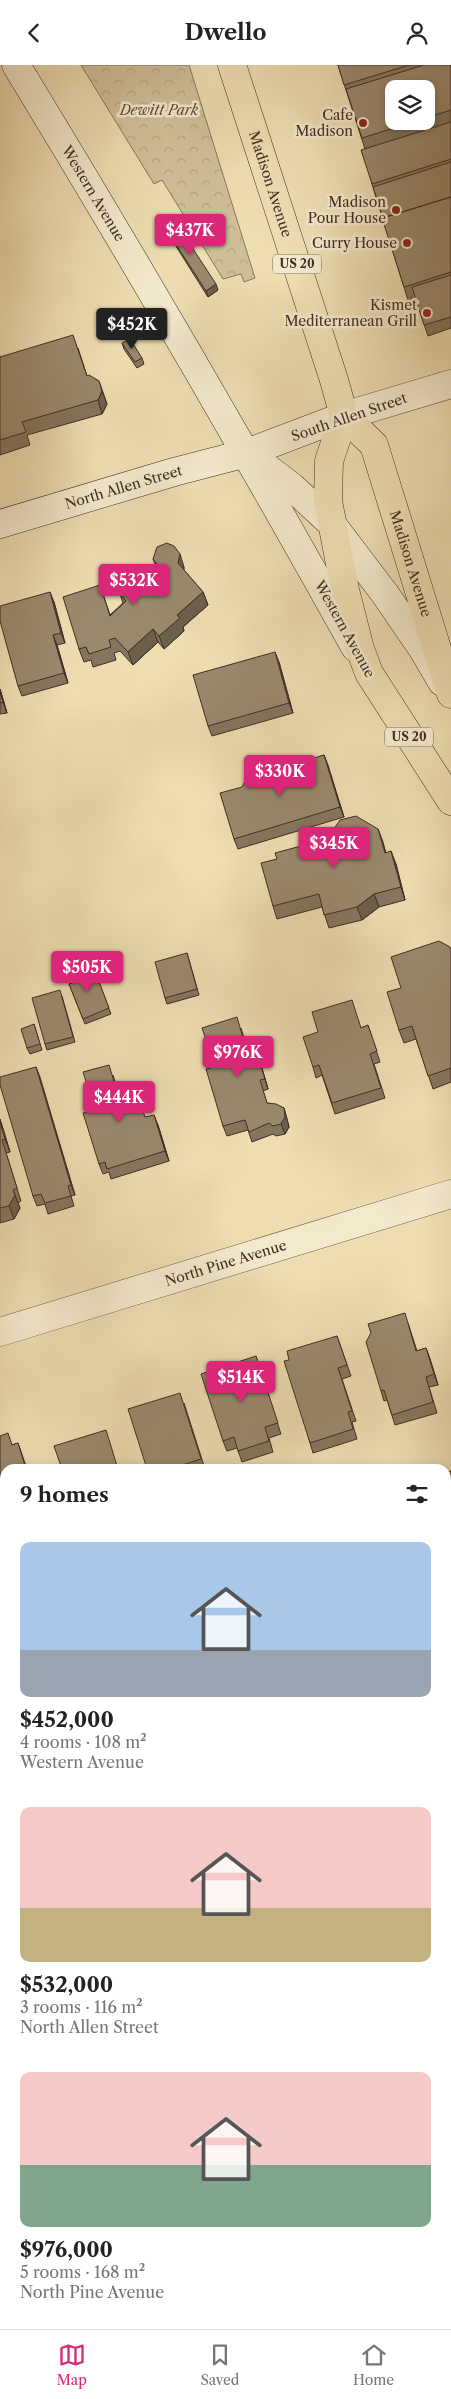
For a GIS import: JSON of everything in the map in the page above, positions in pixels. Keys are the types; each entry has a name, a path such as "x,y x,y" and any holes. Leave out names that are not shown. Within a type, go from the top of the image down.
{"main road":[{"name":"Madison Avenue","path":"232,65 332,372 344,417 374,445 451,696"},
{"name":"US 20","path":"344,417 330,461 328,501 353,624 369,673"},
{"name":"Western Avenue","path":"369,673 451,801"}],"street":[{"name":"Western Avenue","path":"16,65 114,225 247,453 369,673"},
{"name":"South Allen Street","path":"247,453 344,417 451,384"},
{"name":"Western Avenue","path":"247,453 292,487 331,523 422,647 451,696"},
{"name":"North Allen Street","path":"0,524 174,472 247,453"},
{"name":"North Pine Avenue","path":"0,1332 451,1194"}],"green space":[{"name":"Dewitt Park","path":"81,65 189,65 255,278 244,282 241,274 223,279 162,180 154,184"}],"building":[{"path":"338,65 409,65 344,85"},
{"path":"424,65 450,65 451,110 435,115 435,80 385,80 385,130 387,130 362,138 346,89"},
{"path":"451,122 451,159 372,184 361,150 425,130 435,130 435,127"},
{"path":"451,162 451,197 383,218 373,187"},
{"path":"451,197 451,272 404,287 382,218"},
{"path":"174,220 216,284 206,291 164,226"},
{"path":"451,275 451,317 424,325 412,287"},
{"path":"73,335 87,376 89,375 99,381 102,391 98,400 22,422 26,432 0,440 0,357"},
{"path":"130,339 142,358 135,362 122,343"},
{"path":"167,543 174,546 180,554 178,563 203,592 177,615 180,618 159,636 153,629 128,652 115,638 109,640 111,647 89,654 86,647 79,649 63,597 100,585 110,616 126,601 120,594 141,575 145,580 159,567 153,559 157,547"},
{"path":"50,592 61,633 53,635 64,673 18,686 0,621 0,606"},
{"path":"275,652 289,703 208,726 193,675"},
{"path":"0,692 3,702 0,703"},
{"path":"324,755 340,807 234,839 220,793 242,787 246,779"},
{"path":"356,816 378,829 385,853 391,851 401,887 374,894 357,907 324,915 319,894 273,906 261,863 277,859 275,853 327,839 340,820"},
{"path":"439,941 451,949 451,1068 428,1076 412,1026 399,1030 387,992 401,988 391,957"},
{"path":"187,953 197,989 165,998 155,962"},
{"path":"78,964 84,978 96,974 109,1008 83,1019 69,984 72,983 66,969"},
{"path":"60,990 73,1037 45,1044 32,998"},
{"path":"352,1000 361,1028 368,1025 377,1051 370,1054 381,1088 332,1103 319,1065 313,1067 303,1037 318,1032 312,1012"},
{"path":"237,1017 244,1041 252,1038 265,1079 260,1080 267,1103 276,1104 284,1108 285,1117 281,1124 273,1126 269,1123 249,1132 245,1120 223,1126 206,1069 215,1067 202,1028"},
{"path":"34,1024 40,1044 27,1048 21,1029"},
{"path":"109,1065 120,1101 138,1096 145,1117 154,1115 165,1151 107,1169 105,1162 99,1164 83,1113 95,1110 83,1072"},
{"path":"36,1067 71,1185 68,1186 71,1196 45,1203 41,1194 33,1196 0,1085 0,1077"},
{"path":"0,1122 5,1139 2,1140 17,1188 13,1190 15,1195 9,1206 0,1208"},
{"path":"405,1313 416,1351 426,1348 434,1374 426,1377 433,1402 392,1415 384,1390 381,1391 366,1342 371,1333 368,1324"},
{"path":"337,1336 347,1365 338,1368 352,1411 348,1412 353,1429 310,1443 284,1361 289,1360 287,1351"},
{"path":"256,1356 278,1423 265,1427 269,1441 238,1451 234,1437 223,1441 201,1374"},
{"path":"180,1393 201,1459 186,1464 145,1464 128,1409"},
{"path":"106,1430 116,1464 60,1464 54,1446"},
{"path":"8,1433 12,1445 18,1443 24,1464 0,1464 0,1436"}],"place":[{"name":"Cafe Madison","path":"363,123"},
{"name":"Madison Pour House","path":"396,210"},
{"name":"Curry House","path":"407,243"},
{"name":"Kismet Mediterranean Grill","path":"427,313"}]}
